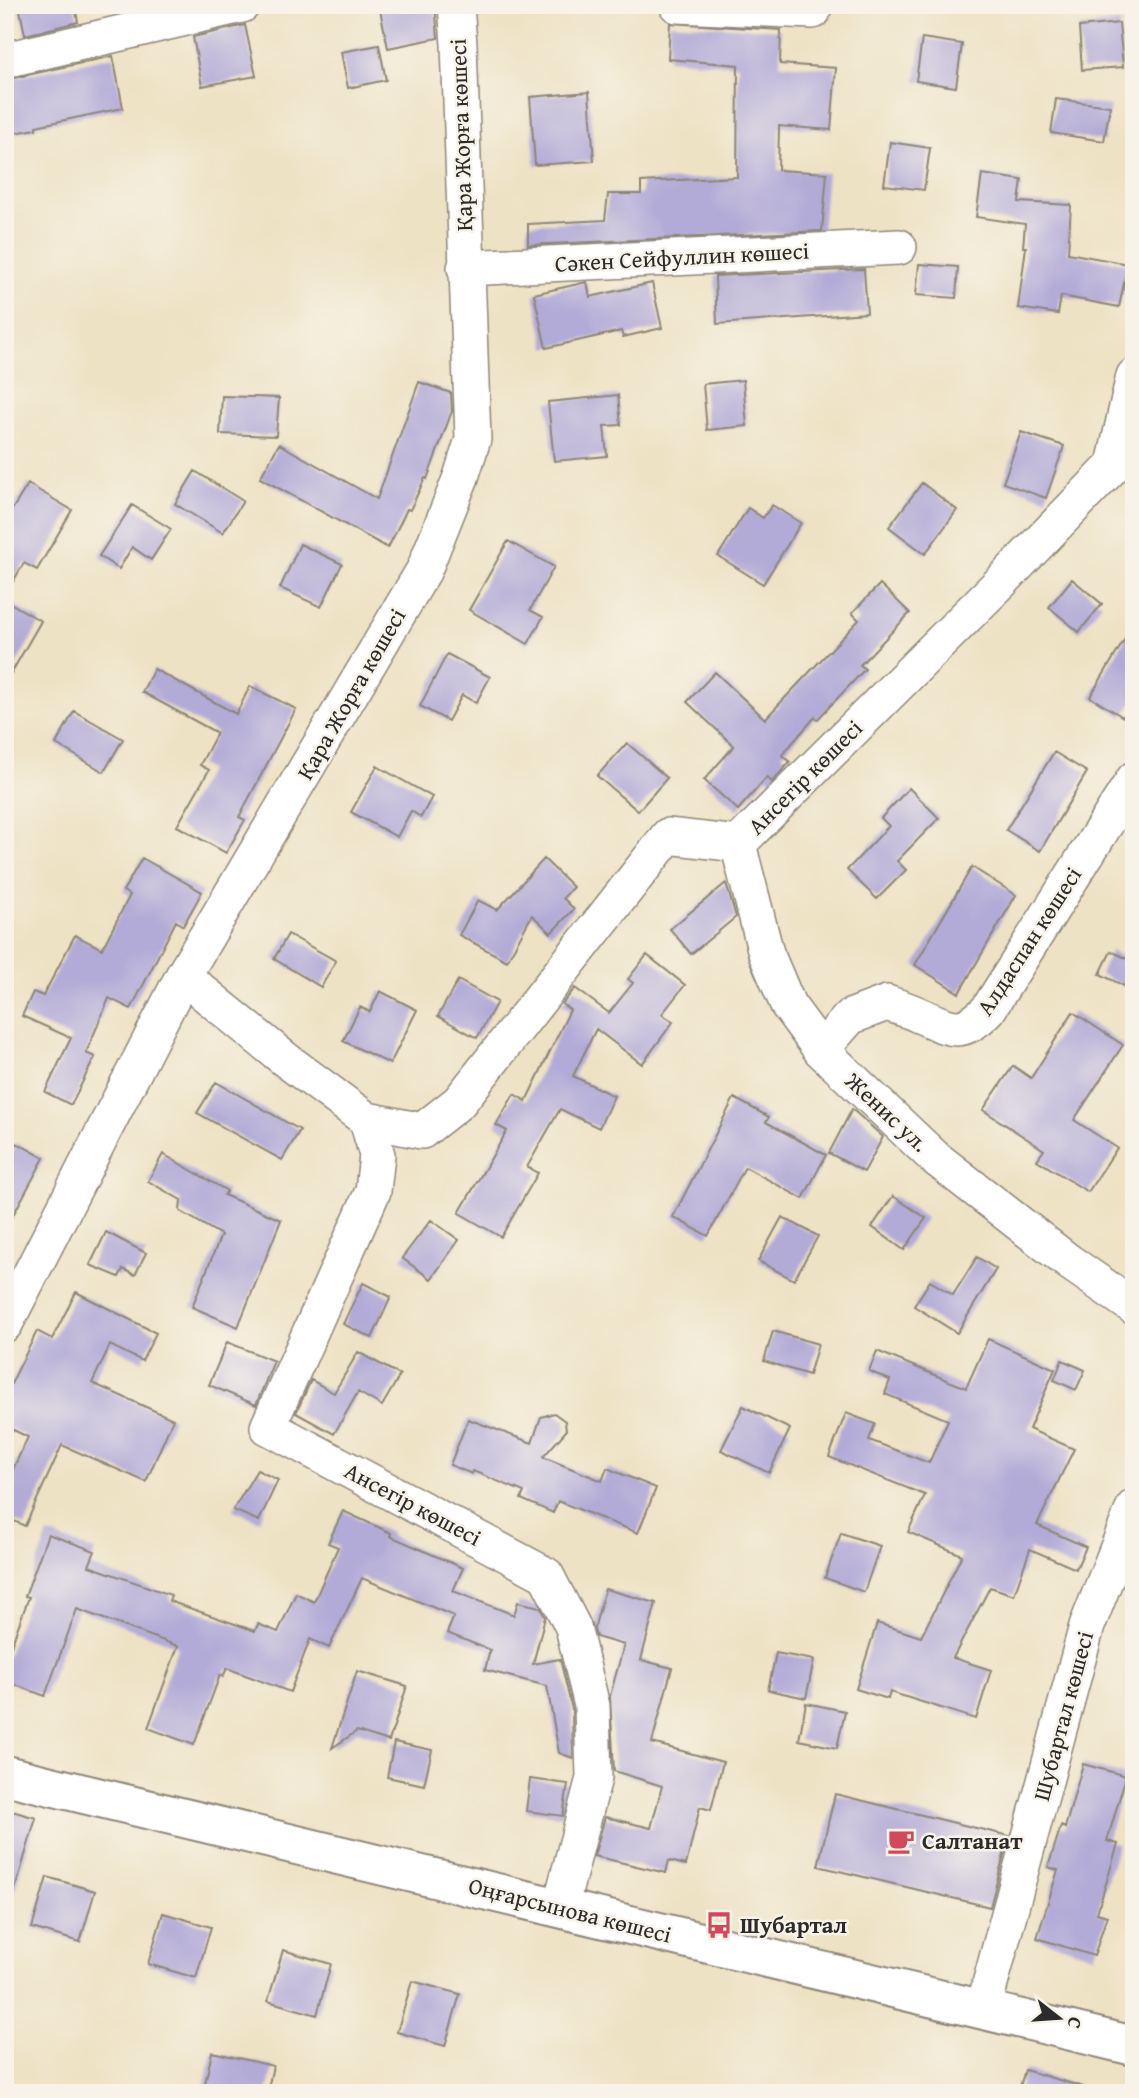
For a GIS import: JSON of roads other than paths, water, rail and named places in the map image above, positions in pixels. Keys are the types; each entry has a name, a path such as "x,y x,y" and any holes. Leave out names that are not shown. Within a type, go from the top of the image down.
{"main road":[{"name":"Оңғарсынова көшесі","path":"5,1775 1134,2046"}],"street":[{"path":"5,60 242,5"},
{"name":"Қара Жорға көшесі","path":"5,1324 183,976 424,570 461,477 473,439 456,5"},
{"path":"677,5 813,11"},
{"name":"Сәкен Сейфуллин көшесі","path":"466,268 900,247"},
{"path":"1124,468 1134,376"},
{"name":"Ансегір көшесі","path":"183,976 286,1060 366,1120 422,1132 459,1102 668,836 738,844 1003,580 1124,468"},
{"name":"Алдаспан көшесі","path":"821,1050 850,1017 887,1003 919,1014 948,1029 974,1024 988,1010 1134,779"},
{"name":"Женис ул.","path":"738,844 766,953 788,1005 821,1050 934,1157 1069,1262 1134,1307"},
{"name":"Ансегір көшесі","path":"366,1120 376,1155 373,1191 268,1427 546,1576 573,1627 592,1706 594,1778 560,1908"},
{"name":"Шубартал көшесі","path":"983,2010 1087,1626 1134,1507"}],"place":[{"name":"Салтанат","path":"901,1841"},
{"name":"Шубартал","path":"719,1925"}]}
